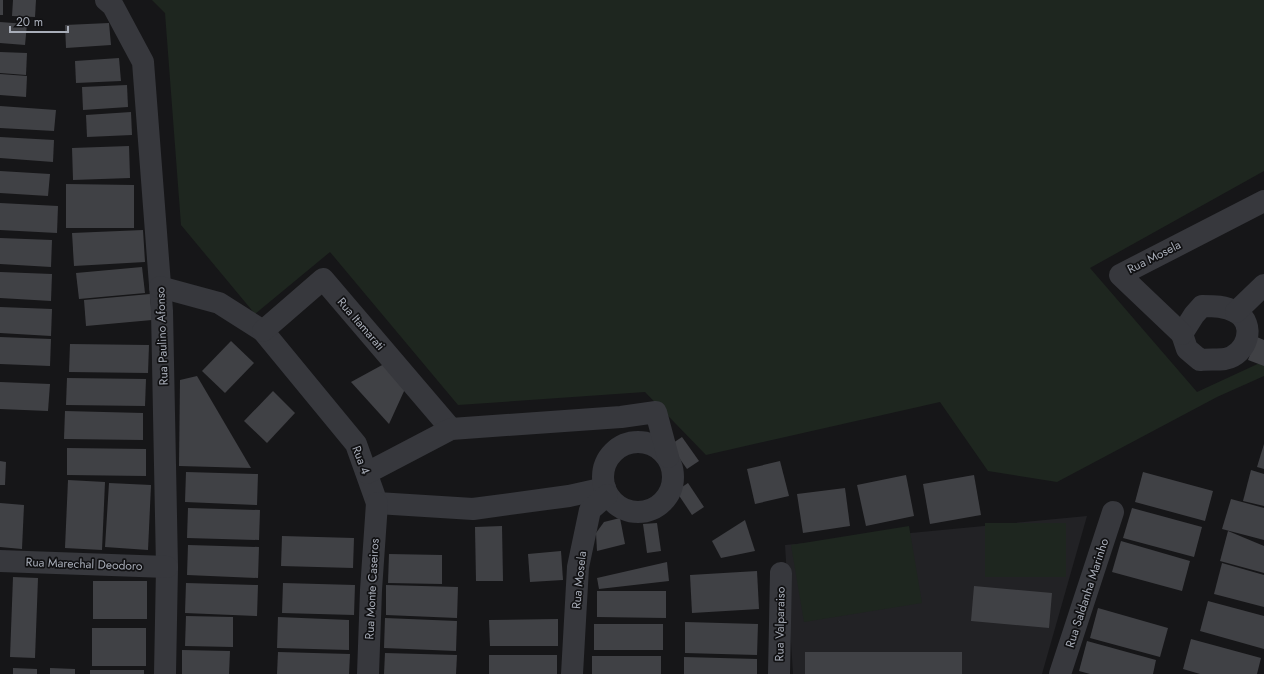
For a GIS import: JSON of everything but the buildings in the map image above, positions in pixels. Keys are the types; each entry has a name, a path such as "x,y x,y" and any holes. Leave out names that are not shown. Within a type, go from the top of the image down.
{"street":[{"name":"Rua Paulino Afonso","path":"110,3 143,62 162,318 167,567 165,674"},
{"name":"Rua Mosela","path":"1182,334 1120,275 1264,201"},
{"name":"Rua Itamarati","path":"263,331 323,279 451,429"},
{"path":"1236,312 1264,285"},
{"name":"Rua 4","path":"160,287 219,303 263,331 356,444 377,503"},
{"path":"1202,306 1219,306 1236,312 1246,322 1249,333 1244,346 1238,352 1226,359 1200,360 1187,349 1182,334 1194,315 1202,306"},
{"path":"367,473 451,429 620,417 656,412 668,457 673,468 674,479 672,490 666,500 657,508 646,512 635,513 624,510 614,504 606,492 603,483 603,471 607,460 615,450 625,444 636,442 649,443 660,449 668,457"},
{"name":"Rua Mosela","path":"572,674 578,567 590,510 606,492"},
{"path":"377,503 473,509 606,492"},
{"name":"Rua Monte Caseiros","path":"368,674 371,590 377,503"},
{"name":"Rua Saldanha Marinho","path":"1060,674 1114,512"},
{"name":"Rua Marechal Deodoro","path":"0,561 167,567"},
{"name":"Rua Valparaiso","path":"779,674 781,574"}],"shaded area":[{"path":"152,0 1264,0 1264,171 1090,268 1197,392 1264,361 1264,376 1217,397 1057,482 988,471 940,402 706,455 645,392 458,405 330,252 255,314 181,225 165,13"},
{"path":"1087,516 1042,674 793,674 785,545"},
{"path":"985,523 1066,523 1066,577 985,577"},
{"path":"909,526 922,603 804,622 791,545"}]}
